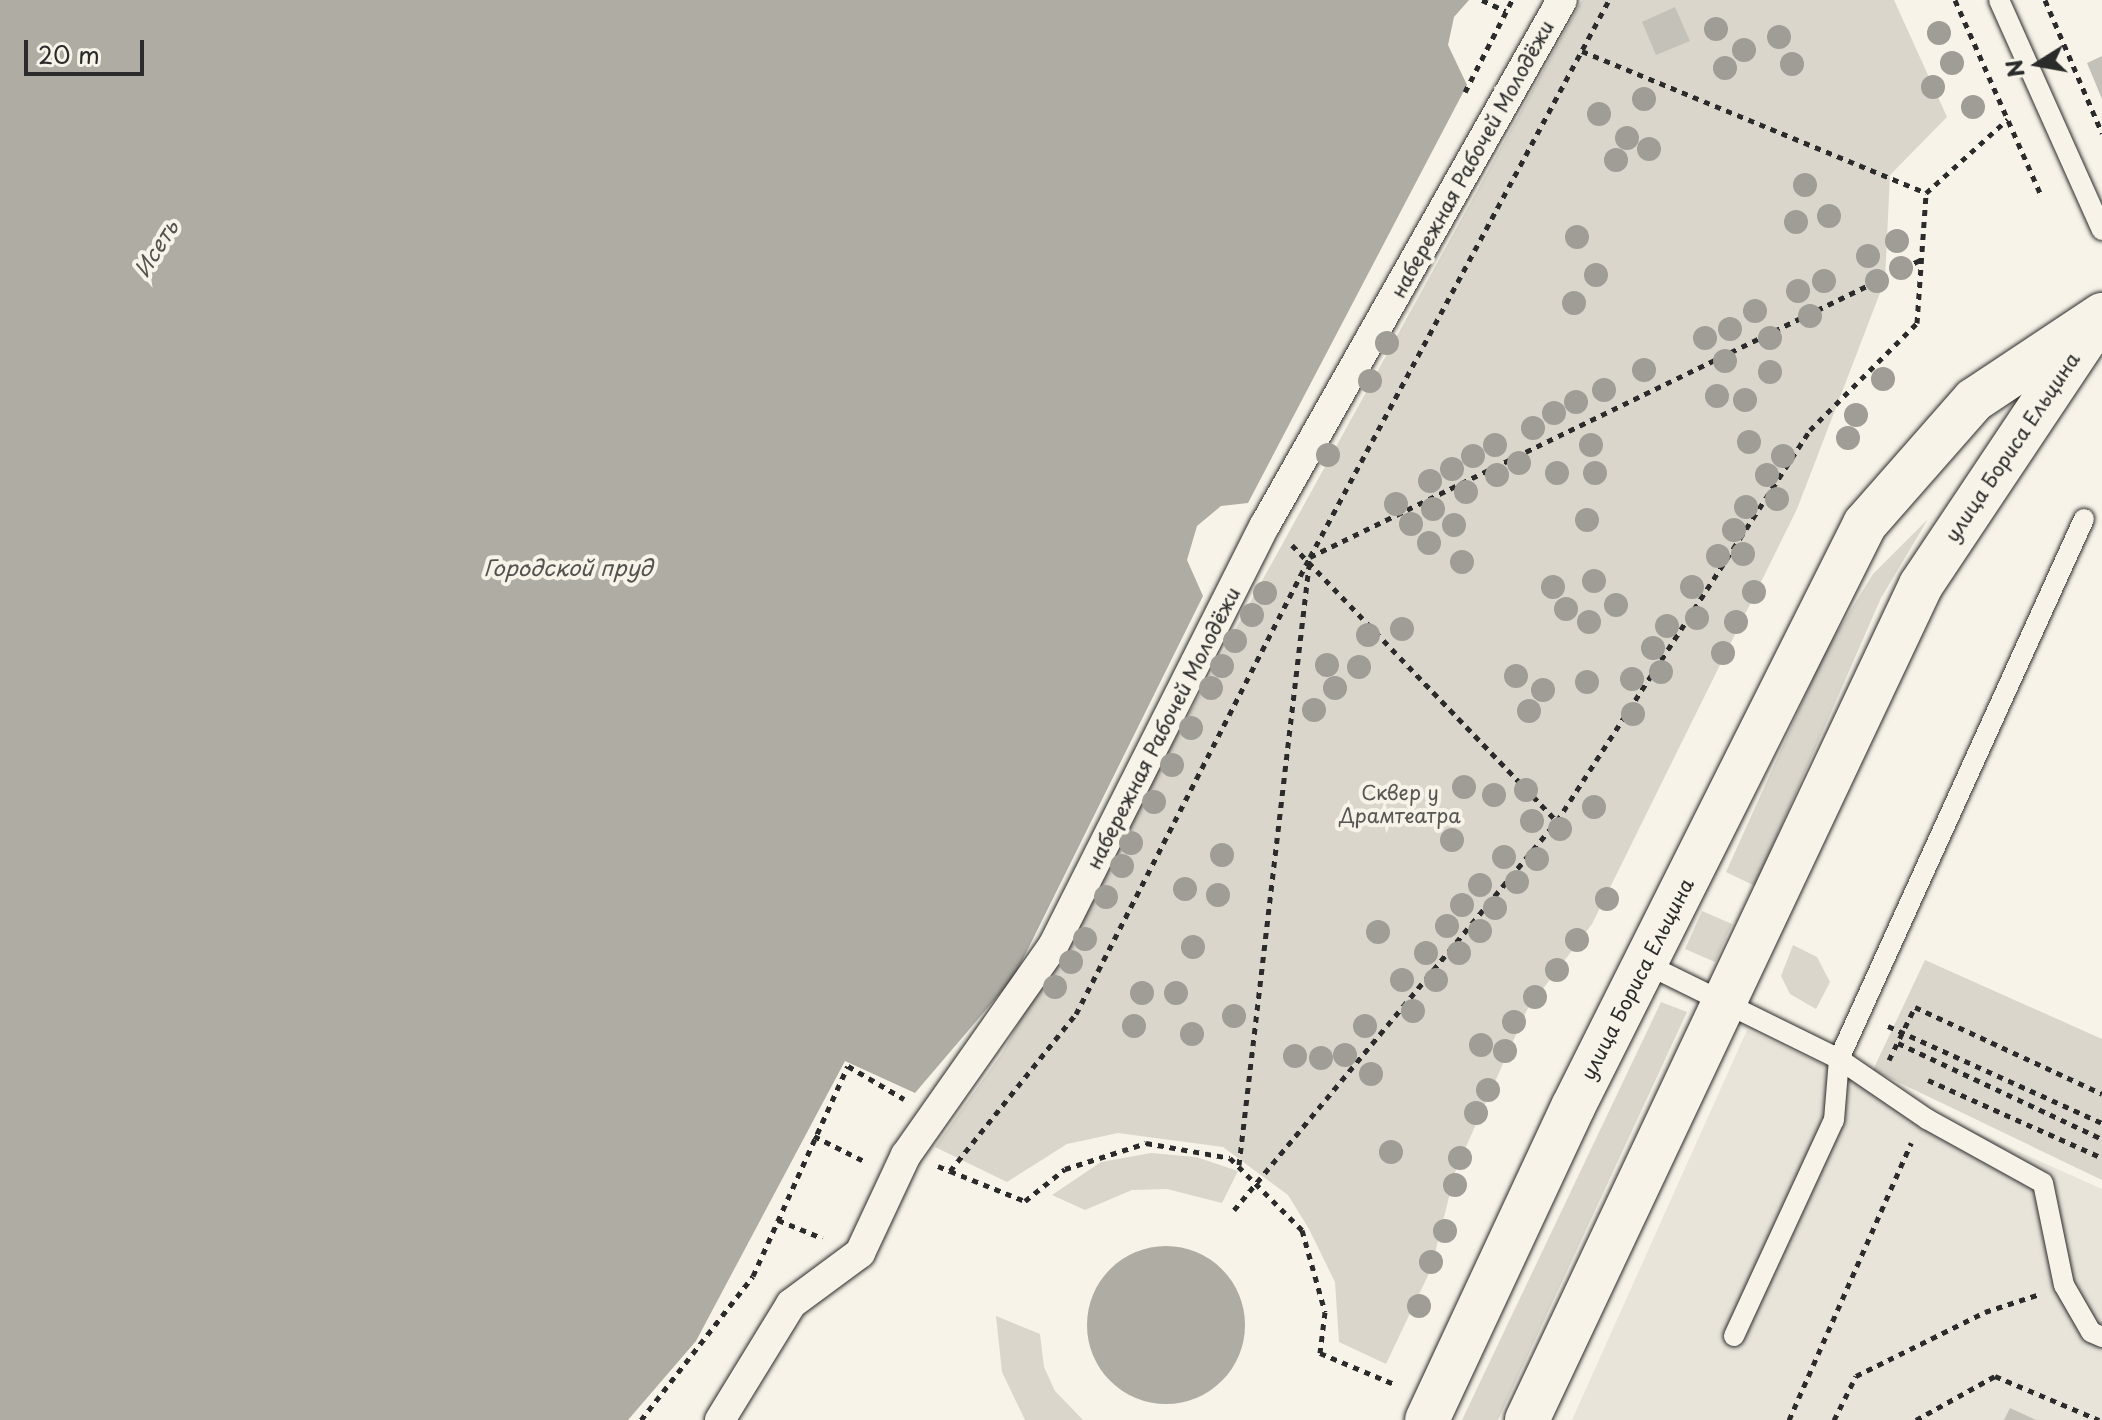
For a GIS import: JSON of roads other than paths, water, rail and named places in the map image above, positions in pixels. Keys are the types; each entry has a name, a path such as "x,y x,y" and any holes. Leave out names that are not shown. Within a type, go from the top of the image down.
{"street":[{"name":"набережная Рабочей Молодёжи","path":"720,1420 791,1304 860,1253 906,1155 1053,946 1265,525 1562,0"},
{"name":"улица Бориса Ельцина","path":"1427,1420 1644,963 1865,524 1927,447 1974,400 2101,316"},
{"name":"улица Бориса Ельцина","path":"1527,1420 1921,585 2101,316"}],"lane":[{"path":"1999,0 2102,230"},
{"path":"1734,1336 1834,1120 1839,1059 2084,519"},
{"path":"1644,963 1839,1059 1923,1116 2043,1183 2064,1285 2091,1332 2102,1337"}],"water":[{"name":"Городской пруд","path":"0,0 1469,0 1454,17 1448,45 1467,85 1248,503 1221,506 1197,526 1187,560 1203,596 1014,977 915,1093 845,1061 696,1341 628,1420 0,1420"},
{"path":"1166,1246 1196,1252 1222,1269 1239,1295 1245,1325 1239,1355 1222,1381 1196,1398 1166,1404 1136,1398 1110,1381 1093,1355 1087,1325 1093,1295 1110,1269 1136,1252"}],"water label":[{"name":"Исеть","path":"155,248"}],"park label":[{"name":"Сквер у Драмтеатра","path":"1400,804"}]}
